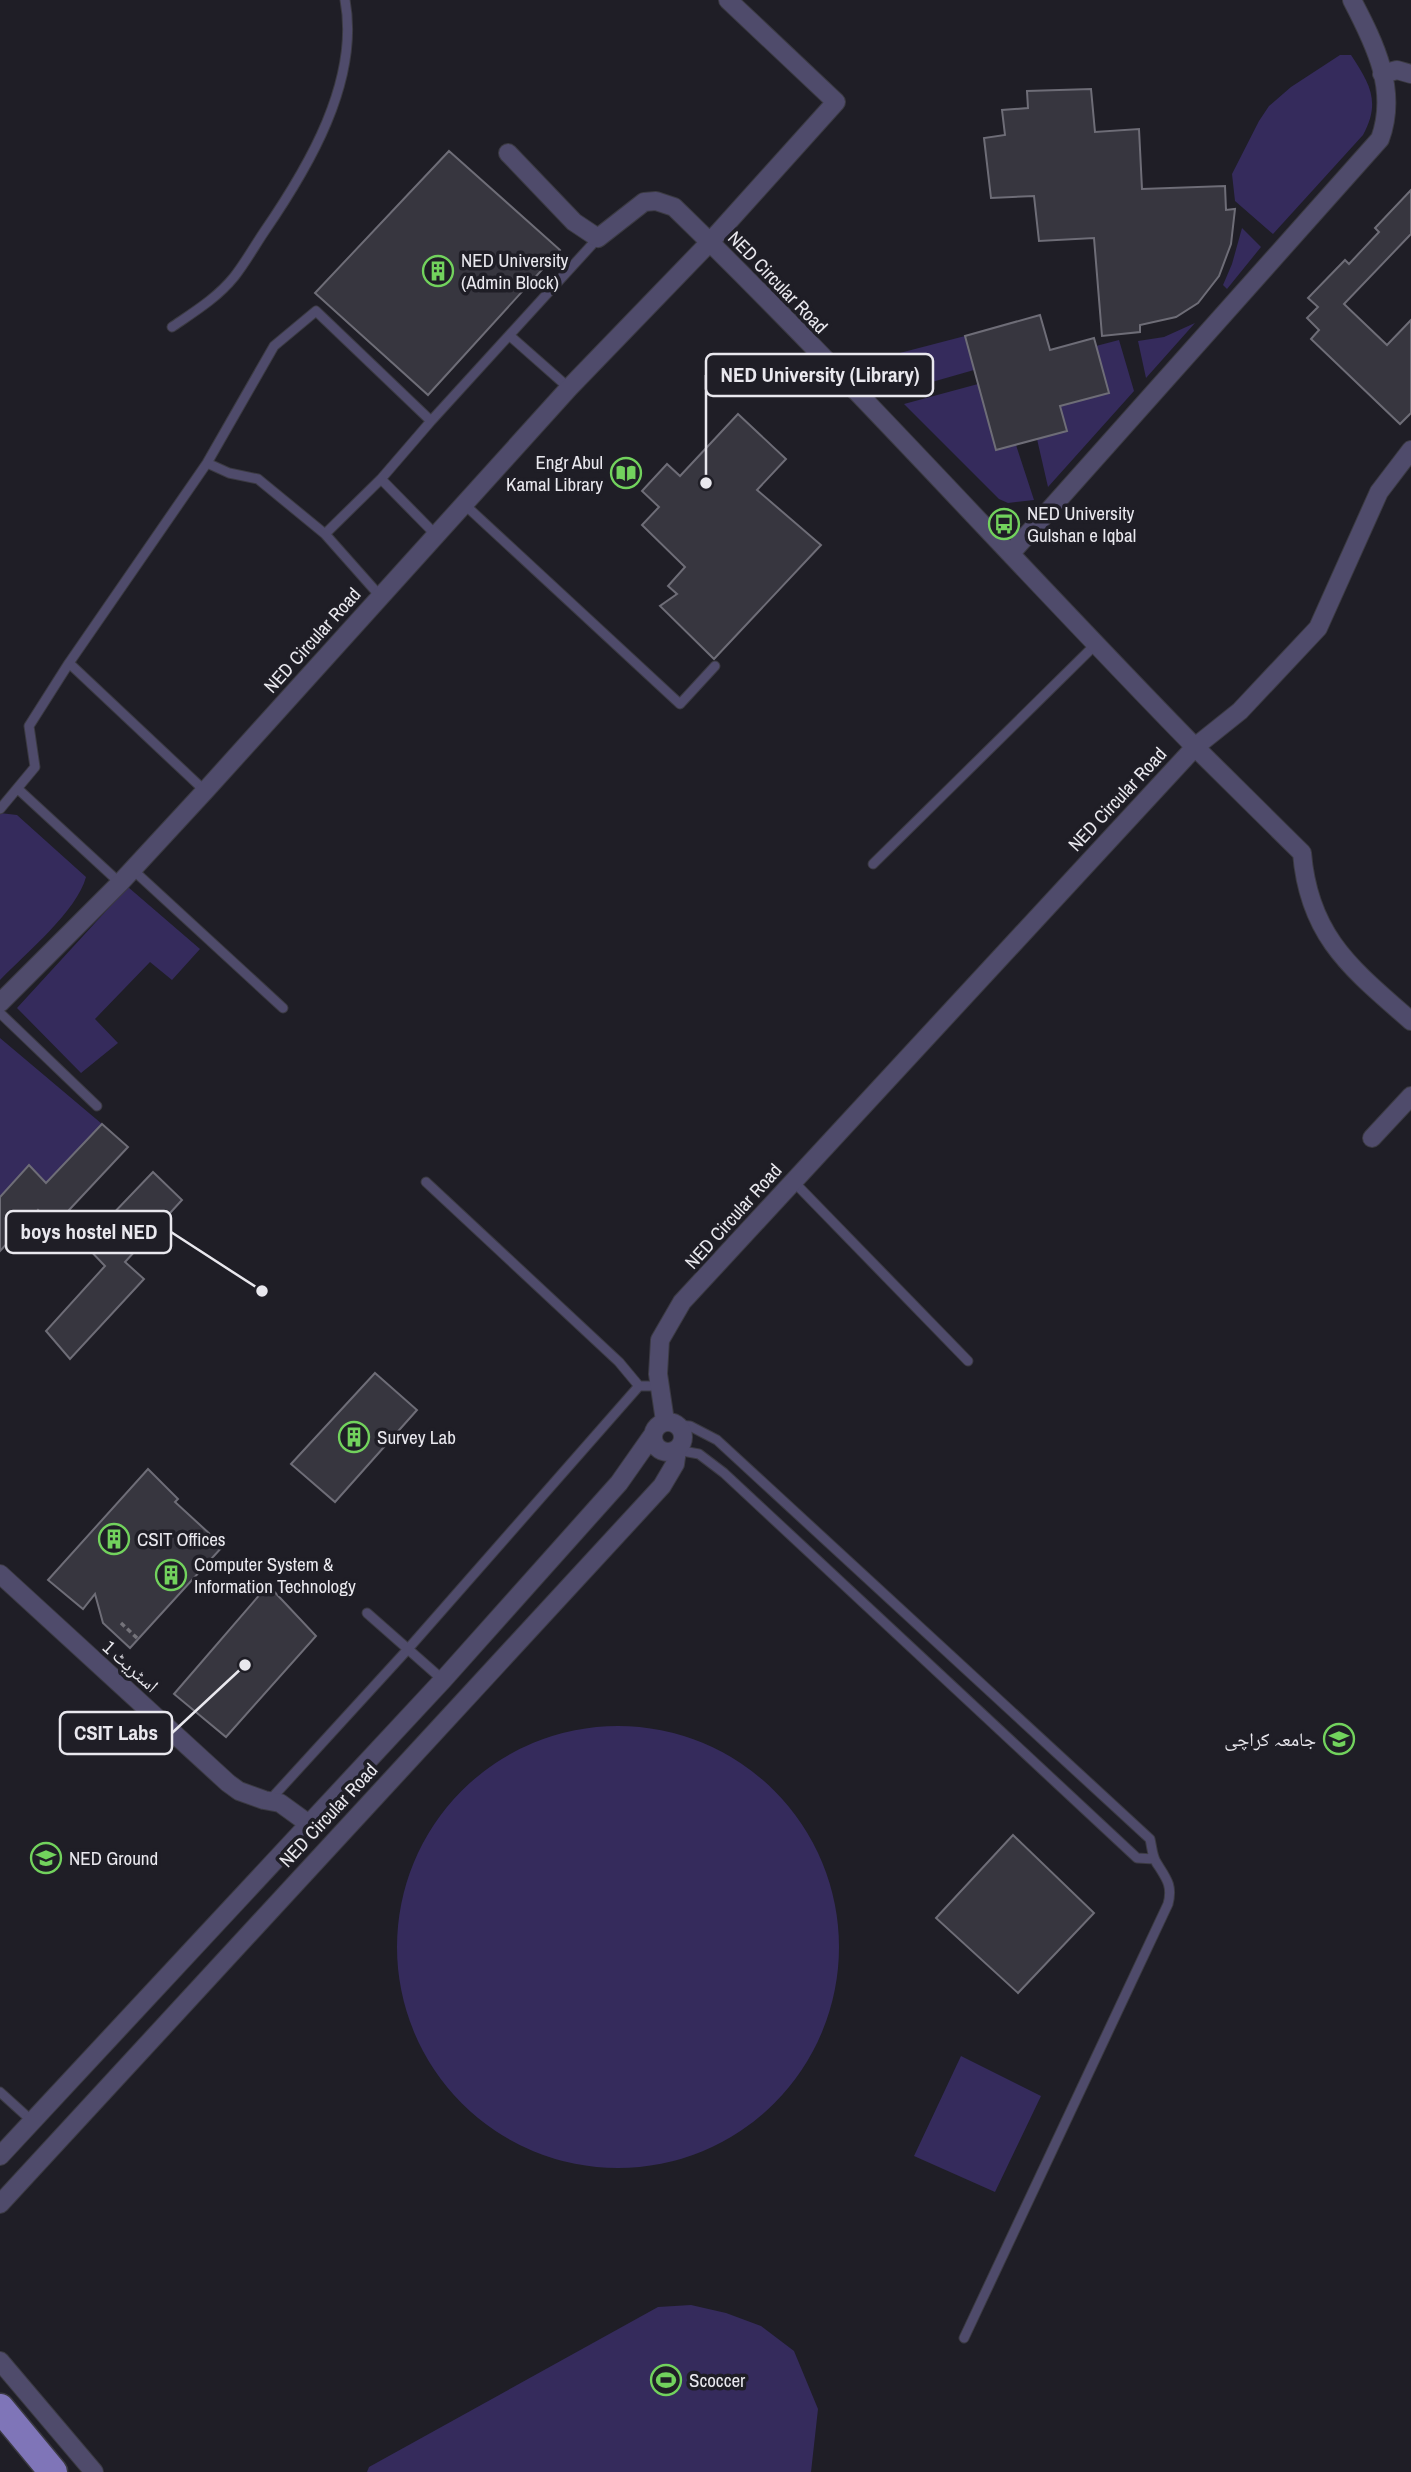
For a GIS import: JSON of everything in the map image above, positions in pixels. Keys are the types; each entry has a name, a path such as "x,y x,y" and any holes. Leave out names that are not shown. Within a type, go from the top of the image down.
{"main road":[{"path":"0,2408 53,2472"}],"street":[{"path":"710,242 836,102 728,0"},
{"path":"1011,553 1380,139 1387,120 1388,102 1374,46 1352,0"},
{"path":"1382,74 1397,70 1411,74"},
{"path":"508,153 574,222 598,238"},
{"name":"NED Circular Road","path":"598,238 644,202 656,201 674,207 1011,553 1095,645 1195,747 682,1302 660,1340 659,1386 671,1423"},
{"name":"NED Circular Road","path":"0,1003 120,883 569,388 710,242"},
{"path":"1411,450 1379,492 1318,628 1240,711 1195,747 1302,853 1304,877 1312,906 1327,937 1353,970 1411,1021"},
{"path":"1372,1138 1411,1096"},
{"path":"671,1423 683,1437 677,1450 670,1452 657,1449 652,1436 654,1429 671,1423"},
{"name":"NED Circular Road","path":"0,2156 443,1680 619,1483 652,1436"},
{"name":"NED Circular Road","path":"0,2204 663,1486 675,1464 677,1450"},
{"name":"اسٹریٹ 1","path":"0,1574 228,1783 239,1791 280,1802 309,1824"},
{"path":"0,2361 94,2472"}],"lane":[{"path":"172,327 207,304 234,277 314,153 330,113 346,57 348,15 345,0"},
{"path":"326,534 381,480 430,421 598,238"},
{"path":"0,809 35,767 29,726 69,663 207,463 274,346 316,311 430,421"},
{"path":"510,336 569,388"},
{"path":"207,463 229,474 258,479 326,534 380,596"},
{"path":"381,480 436,535"},
{"path":"464,504 680,704 715,666"},
{"path":"873,864 1095,645"},
{"path":"69,663 205,791"},
{"path":"18,789 120,883"},
{"path":"132,869 284,1008"},
{"path":"0,1013 97,1106"},
{"path":"793,1181 968,1361"},
{"path":"426,1182 619,1362 639,1387"},
{"path":"269,1801 408,1649 639,1387 659,1386"},
{"path":"671,1423 690,1426 717,1440 742,1462 1150,1839 1154,1859 1168,1878 1171,1891 1168,1904 964,2338"},
{"path":"677,1450 699,1454 724,1473 1138,1858 1154,1859"},
{"path":"367,1613 443,1680"},
{"path":"0,2092 32,2121"}],"path":[{"path":"121,1623 138,1639"}],"shaded area":[{"path":"1340,55 1351,55 1368,84 1372,103 1368,123 1363,135 1273,234 1235,201 1232,174 1269,106 1291,87"},
{"path":"1242,228 1261,247 1227,289 1223,285"},
{"path":"1195,323 1146,378 1138,341 1164,337"},
{"path":"965,336 974,370 897,392 869,361"},
{"path":"1119,340 1134,391 1048,487 1037,439 1067,431 1060,406 1109,393 1096,346"},
{"path":"978,384 996,450 1016,445 1034,500 1008,503 999,499 904,404"},
{"path":"0,813 17,815 86,877 81,890 62,917 0,980"},
{"path":"128,887 200,949 172,980 150,962 95,1019 118,1043 81,1073 17,1008"},
{"path":"0,1038 102,1124 46,1183 29,1165 0,1197"},
{"path":"618,1726 661,1730 703,1743 741,1763 774,1791 802,1824 822,1862 835,1904 839,1947 835,1990 822,2032 802,2070 774,2103 741,2131 703,2151 661,2164 618,2168 575,2164 533,2151 495,2131 462,2103 434,2070 414,2032 401,1990 397,1947 401,1904 414,1862 434,1824 462,1791 495,1763 533,1743 575,1730"},
{"path":"961,2056 1041,2096 995,2192 914,2156"},
{"name":"Scoccer","path":"691,2305 726,2313 761,2326 794,2351 818,2409 811,2472 367,2472 369,2467 658,2307"}],"building":[{"path":"1091,89 1095,132 1139,129 1142,189 1225,186 1226,210 1235,209 1231,244 1219,276 1198,303 1176,317 1140,325 1140,332 1102,336 1094,238 1039,241 1034,196 991,198 984,138 1005,135 1002,110 1028,108 1027,91"},
{"name":"NED University (Admin Block)","path":"449,151 560,250 428,395 315,293"},
{"path":"1411,190 1411,234 1344,304 1387,345 1411,320 1411,413 1400,424 1311,339 1319,330 1307,318 1318,307 1308,298 1345,260 1349,264 1379,232 1375,228"},
{"path":"1040,315 1050,350 1094,338 1109,393 1060,406 1067,431 996,450 965,336"},
{"path":"738,414 786,459 757,490 821,545 714,659 660,606 677,594 668,586 685,567 642,525 659,507 642,491 667,464 680,476"},
{"path":"102,1124 128,1147 55,1225 38,1210 0,1251 0,1197 29,1165 46,1183"},
{"path":"153,1172 182,1200 125,1262 144,1279 70,1359 46,1331 105,1266 84,1244"},
{"name":"Survey Lab","path":"375,1373 417,1410 335,1502 291,1464"},
{"path":"148,1469 178,1499 175,1502 223,1546 130,1648 103,1623 95,1594 83,1609 48,1580"},
{"path":"268,1585 316,1636 226,1737 174,1694"},
{"path":"1013,1835 1094,1913 1018,1993 936,1918"}],"place":[{"name":"NED University (Admin Block)","path":"438,271"},
{"name":"Engr Abul Kamal Library","path":"626,473"},
{"name":"NED University (Library)","path":"706,483"},
{"name":"NED University Gulshan e Iqbal","path":"1004,524"},
{"name":"boys hostel NED","path":"262,1291"},
{"name":"Survey Lab","path":"354,1437"},
{"name":"CSIT Offices","path":"114,1539"},
{"name":"Computer System & Information Technology","path":"171,1575"},
{"name":"CSIT Labs","path":"245,1665"},
{"name":"جامعہ کراچی","path":"1339,1739"},
{"name":"NED Ground","path":"46,1858"},
{"name":"Scoccer","path":"666,2380"}]}
